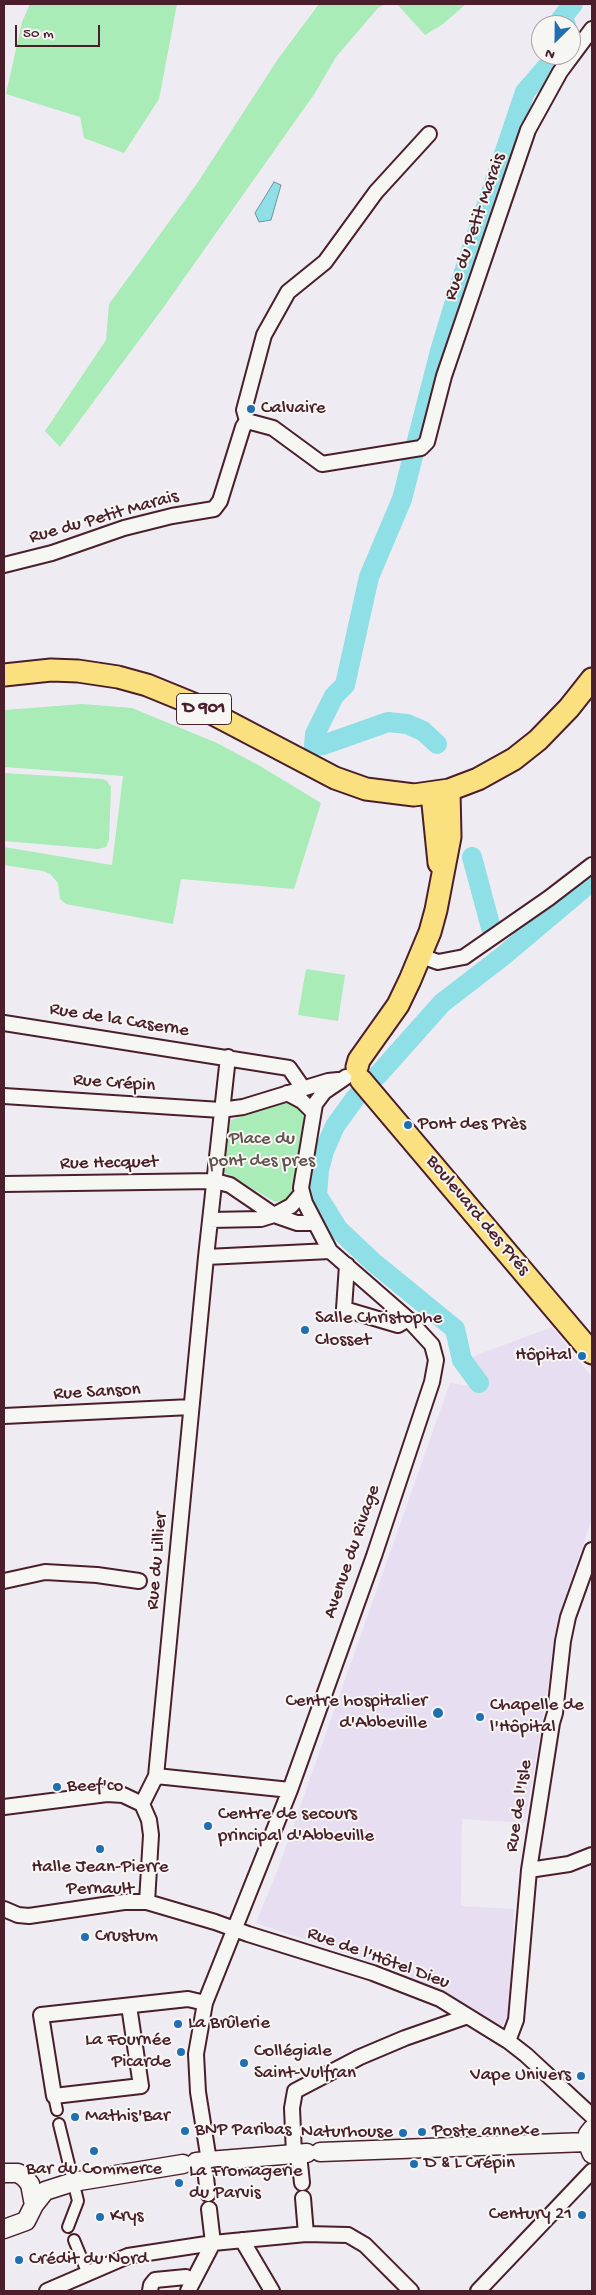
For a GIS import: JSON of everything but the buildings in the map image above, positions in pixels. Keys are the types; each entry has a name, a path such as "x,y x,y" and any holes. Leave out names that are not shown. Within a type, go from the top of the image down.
{"main road":[{"name":"D 901","path":"4,674 51,670 78,671 118,677 146,685 196,705 335,778 366,789 392,794 441,792 478,779 514,759 538,740 569,708 592,679"},
{"path":"441,792 435,832 441,880"},
{"path":"351,1076 359,1060 398,1005 421,956 436,910 450,837 441,792"},
{"path":"392,794 413,808 435,832"},
{"name":"Boulevard des Prés","path":"351,1076 592,1353"}],"street":[{"name":"Rue du Petit Marais","path":"4,565 52,553 124,528 172,516 214,509 220,501 243,427 247,421 273,428 322,464 415,449 427,442 444,376 528,130 560,72 592,29"},
{"path":"247,421 244,410 264,335 288,292 325,262 376,192 429,134"},
{"path":"421,956 438,962 464,957 549,898 592,865"},
{"name":"Rue de la Caserne","path":"4,1023 289,1068 303,1088"},
{"name":"Rue du Lillier","path":"142,1804 156,1776 206,1257 228,1057"},
{"path":"210,1220 261,1219 291,1206 302,1193 315,1104 324,1092 351,1076"},
{"name":"Rue Crépin","path":"4,1096 221,1110 243,1107 303,1088 351,1076"},
{"path":"287,1093 302,1101 313,1112"},
{"path":"215,1181 230,1186 274,1215 297,1223 314,1223"},
{"name":"Rue Hecquet","path":"4,1184 215,1181"},
{"name":"Avenue du Rivage","path":"213,2243 209,2202 198,2162 196,2054 205,2003 290,1790 374,1556 432,1382 436,1360 432,1345 408,1319 330,1250 314,1223 302,1193"},
{"path":"206,1257 330,1250"},
{"path":"347,1265 344,1309 398,1325 408,1319"},
{"name":"Rue Sanson","path":"4,1416 191,1407"},
{"name":"Rue de l'Isle","path":"508,2041 516,2020 529,1870 555,1713 563,1641 568,1617 592,1550"},
{"path":"4,1581 45,1572 97,1575 139,1581"},
{"path":"156,1776 290,1790"},
{"path":"6,1809 107,1794 123,1795 142,1804 149,1820 151,1835 148,1902"},
{"path":"529,1870 569,1864 592,1855"},
{"name":"Rue de l'Hôtel Dieu","path":"4,1909 18,1915 29,1916 124,1902 148,1902 398,1983 440,1999 508,2041 526,2055 592,2116"},
{"path":"129,2006 141,2086 56,2103 41,2015 188,1999 205,2003"},
{"path":"302,2183 305,2154 292,2108 295,2090 360,2057 405,2038 468,2016"},
{"path":"59,2124 78,2201 68,2227"},
{"path":"4,2173 18,2173 38,2188 198,2162 305,2154 590,2142"},
{"path":"478,2291 592,2171"},
{"path":"4,2229 26,2221 34,2205 38,2188"},
{"path":"303,2198 306,2234"},
{"path":"52,2290 73,2286 88,2274 128,2256 213,2243 306,2234 348,2235 365,2244 411,2291"},
{"path":"74,2240 88,2274"},
{"path":"242,2240 272,2291"},
{"path":"190,2286 213,2243"},
{"path":"150,2291 151,2284 156,2280 186,2277 190,2286"}],"shaded area":[{"name":"Centre hospitalier d'Abbeville","path":"552,1327 592,1377 592,1519 561,1608 525,1823 462,1819 461,1906 514,1909 509,2018 501,2026 440,1991 393,1969 256,1923 278,1869 450,1383 478,1387 483,1382 469,1358"}],"green space":[{"path":"30,4 177,4 159,99 124,153 84,138 80,117 6,94 22,22"},
{"path":"319,4 386,4 378,8 336,57 315,93 163,308 60,447 45,431 106,340 109,304 196,185 278,59"},
{"path":"397,4 466,4 443,24 425,35"},
{"path":"82,704 132,708 217,743 260,766 321,803 294,889 181,879 173,924 66,904 60,899 58,883 50,874 43,871 4,865 4,847 112,865 123,776 4,767 4,710"},
{"path":"4,773 103,779 107,781 111,787 109,840 106,847 98,849 4,841"},
{"path":"306,969 345,975 338,1021 298,1015"},
{"name":"Place du pont des pres","path":"285,1102 296,1104 304,1118 292,1192 286,1200 275,1202 222,1171 231,1120"}],"water":[{"path":"274,182 281,185 271,220 259,222 255,213"}],"waterway":[{"path":"564,15 573,4"},
{"path":"437,744 423,731 407,724 388,722 323,745 314,746 315,734 334,696 345,685 369,577 402,499 440,351 463,275 525,92 548,65"},
{"path":"472,857 491,928"},
{"path":"377,1076 442,1003 503,956 592,881"},
{"path":"356,1097 335,1126 324,1151 319,1170 317,1195 338,1229 373,1262 455,1329 462,1360 479,1383"}],"place":[{"name":"Calvaire","path":"251,409"},
{"name":"Pont des Près","path":"408,1125"},
{"name":"Salle Christophe Closset","path":"305,1330"},
{"name":"Hôpital","path":"582,1356"},
{"name":"Centre hospitalier d'Abbeville","path":"438,1713"},
{"name":"Chapelle de l'Hôpital","path":"480,1717"},
{"name":"Beef'co","path":"57,1787"},
{"name":"Centre de secours principal d'Abbeville","path":"208,1826"},
{"name":"Halle Jean-Pierre Pernault","path":"100,1849"},
{"name":"Crustum","path":"85,1937"},
{"name":"La Brûlerie","path":"178,2024"},
{"name":"La Fournée Picarde","path":"181,2052"},
{"name":"Collégiale Saint-Vulfran","path":"244,2063"},
{"name":"Vape Univers","path":"581,2076"},
{"name":"Mathis'Bar","path":"75,2117"},
{"name":"BNP Paribas","path":"185,2131"},
{"name":"Poste annexe","path":"422,2132"},
{"name":"Naturhouse","path":"403,2133"},
{"name":"Bar du Commerce","path":"94,2151"},
{"name":"D & L Crépin","path":"414,2164"},
{"name":"La Fromagerie du Parvis","path":"179,2183"},
{"name":"Century 21","path":"582,2215"},
{"name":"Krys","path":"100,2217"},
{"name":"Crédit du Nord","path":"19,2260"}]}
